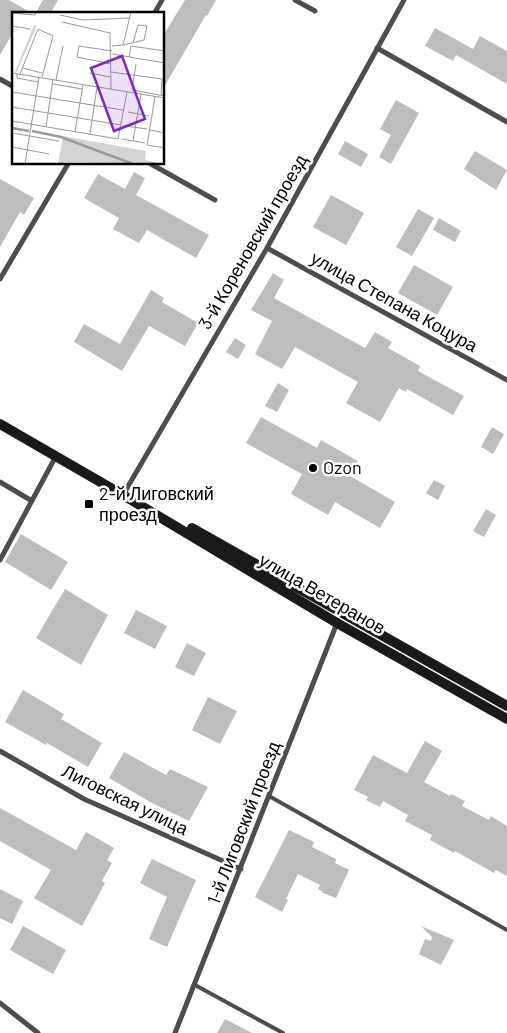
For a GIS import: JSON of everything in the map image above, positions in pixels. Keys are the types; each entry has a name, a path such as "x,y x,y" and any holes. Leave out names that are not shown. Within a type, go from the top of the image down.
{"street":[{"path":"155,12 162,0"},
{"path":"295,0 315,11"},
{"name":"3-й Кореновский проезд","path":"124,495 267,248 404,0"},
{"path":"377,48 507,122"},
{"path":"0,79 12,86"},
{"path":"0,278 67,165"},
{"path":"153,165 215,200"},
{"name":"улица Степана Коцура","path":"267,248 507,380"},
{"name":"улица Ветеранов","path":"0,424 124,495 337,623 507,718"},
{"path":"0,560 56,456"},
{"path":"0,482 32,501"},
{"name":"улица Ветеранов","path":"124,495 145,502 507,706"},
{"name":"1-й Лиговский проезд","path":"175,1033 337,623"},
{"name":"Лиговская улица","path":"0,751 84,799 241,869"},
{"path":"0,1003 38,1033"}],"lane":[{"path":"269,796 507,930"},
{"path":"195,985 283,1033"}],"building":[{"path":"0,0 9,0 30,12 12,12 12,34 0,55"},
{"path":"43,0 58,0 51,12 36,12"},
{"path":"185,0 216,0 165,85 165,32"},
{"path":"435,28 473,49 480,36 507,51 507,84 456,55 453,61 425,46"},
{"path":"396,100 419,113 391,164 379,157 391,135 380,129"},
{"path":"345,141 368,154 361,167 338,154"},
{"path":"475,151 507,170 496,190 464,169"},
{"path":"134,172 145,178 136,195 209,235 196,258 147,230 139,243 113,229 119,218 84,198 98,174 125,189"},
{"path":"0,179 34,198 24,215 20,212 0,247"},
{"path":"331,195 364,213 346,245 313,227"},
{"path":"418,209 434,218 412,256 396,247"},
{"path":"439,218 461,231 455,242 433,230"},
{"path":"414,265 453,287 437,315 398,293"},
{"path":"273,273 284,280 274,298 365,348 375,332 392,342 388,348 420,366 418,371 464,396 453,415 407,389 406,392 399,388 380,422 346,403 358,382 295,347 282,369 255,354 272,321 251,310"},
{"path":"151,290 164,298 162,302 198,323 185,346 149,326 122,371 74,342 84,324 120,344"},
{"path":"235,338 246,345 238,359 226,352"},
{"path":"278,383 289,390 277,412 265,406"},
{"path":"261,417 317,448 321,440 358,461 350,476 395,502 380,528 335,502 328,515 291,494 302,474 246,443"},
{"path":"492,427 504,434 493,454 481,447"},
{"path":"434,480 445,486 438,500 426,493"},
{"path":"486,509 496,515 484,537 473,531"},
{"path":"21,534 68,562 51,590 5,562"},
{"path":"65,589 108,615 81,665 36,638"},
{"path":"136,610 167,626 155,649 124,633"},
{"path":"187,643 206,653 194,676 175,667"},
{"path":"23,690 64,714 61,719 102,743 88,767 47,743 46,745 5,722"},
{"path":"208,697 237,711 220,744 192,730"},
{"path":"425,741 442,751 424,782 450,796 451,794 465,801 462,806 489,820 491,816 507,826 507,876 496,870 494,873 455,851 454,853 430,840 432,835 405,821 408,815 383,801 380,807 366,800 368,797 354,790 373,755 407,773"},
{"path":"124,752 166,775 170,769 208,787 189,821 152,803 109,778"},
{"path":"0,808 76,850 86,832 114,848 107,860 112,863 102,881 105,883 82,926 34,898 51,870 0,841"},
{"path":"289,830 314,842 312,847 336,859 335,863 349,870 336,898 323,893 318,889 320,885 298,874 282,912 255,897"},
{"path":"152,859 196,880 167,947 149,939 167,897 140,883"},
{"path":"0,889 23,901 12,924 0,918"},
{"path":"23,926 66,950 53,974 10,950"},
{"path":"421,926 454,940 441,965 419,954 425,939 431,941 432,937"},
{"path":"225,1019 252,1033 217,1033"}],"place":[{"name":"Ozon","path":"313,468"},
{"name":"2-й Лиговский проезд","path":"89,504"}]}
